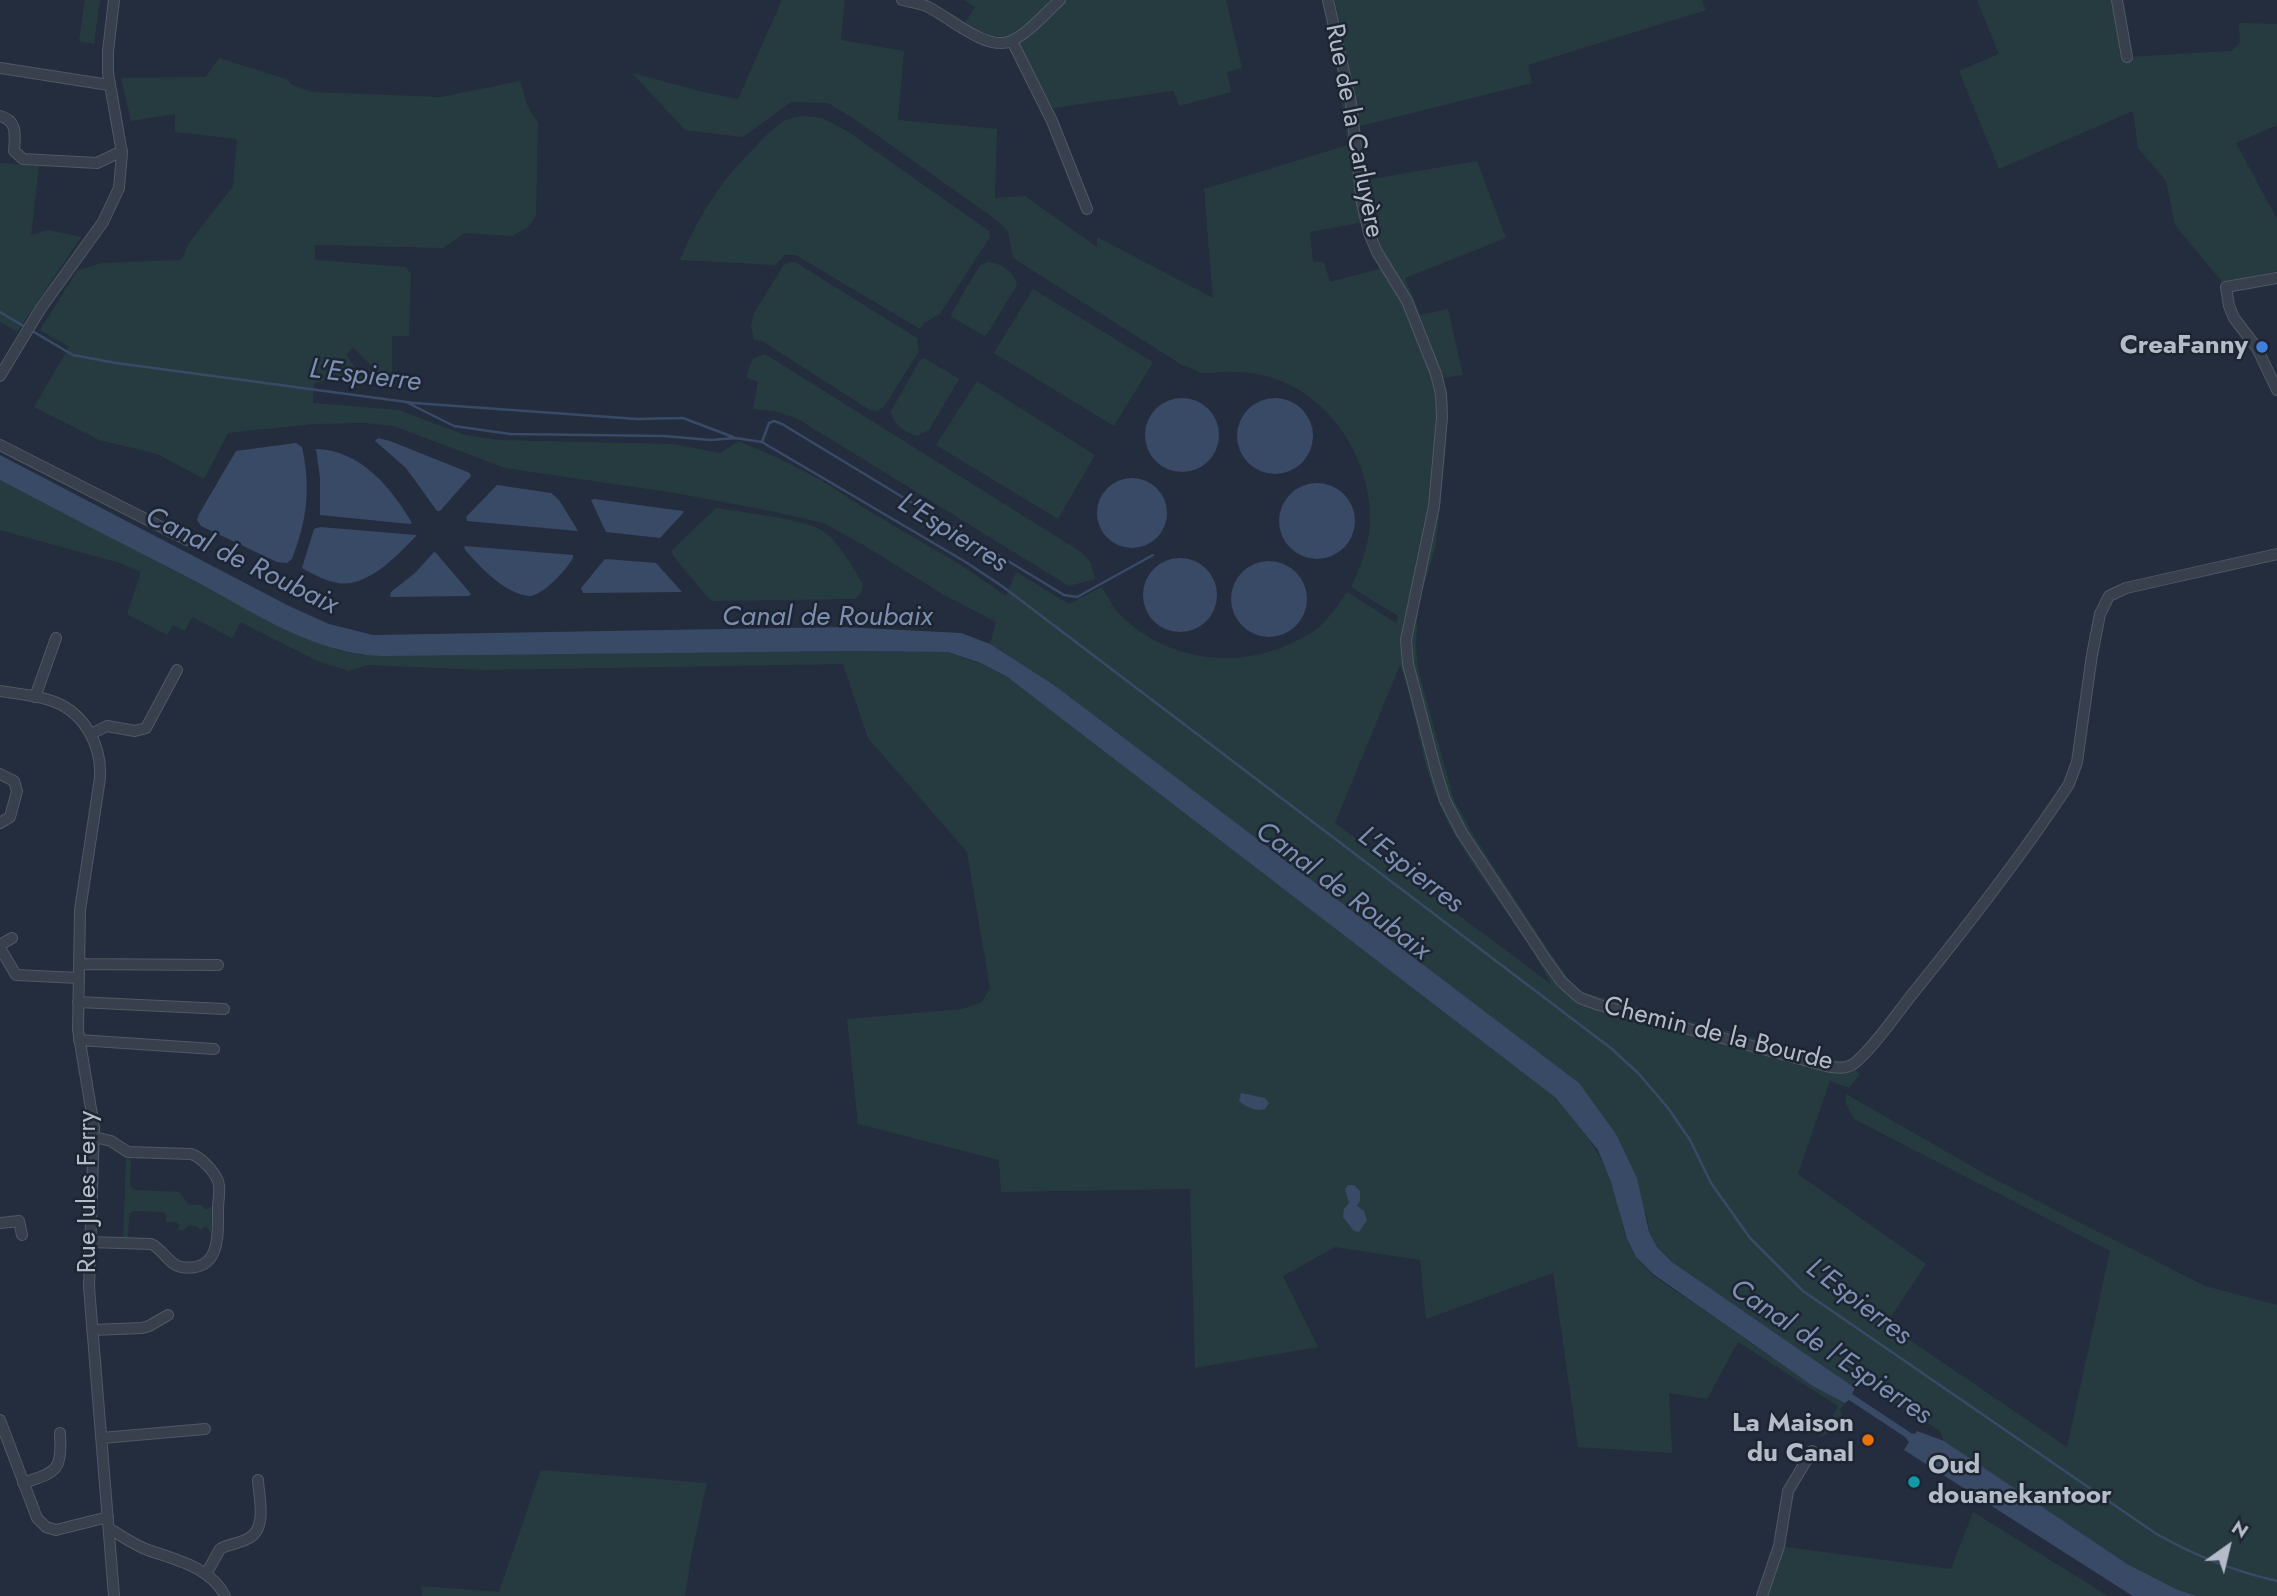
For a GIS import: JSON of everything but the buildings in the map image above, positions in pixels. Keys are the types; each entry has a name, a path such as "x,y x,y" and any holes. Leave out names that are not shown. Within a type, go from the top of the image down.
{"street":[{"path":"0,376 32,321 103,222 115,200 121,178 122,151 109,85 108,51 114,0"},
{"path":"902,0 931,8 986,41 1001,43 1012,41 1060,0"},
{"name":"Rue de la Carluyère","path":"1328,0 1353,113 1362,203 1369,233 1377,252 1407,301 1436,374"},
{"path":"2117,0 2127,57"},
{"path":"1012,41 1052,121 1087,209"},
{"path":"0,68 109,85"},
{"path":"0,117 8,118 12,122 15,128 14,151 23,159 97,163 122,151"},
{"path":"2277,278 2226,287 2234,318 2257,348 2277,390"},
{"name":"Chemin de la Bourde","path":"1436,374 1442,408 1434,506 1407,625 1406,648 1436,771 1445,800 1462,833 1554,972 1580,998 1830,1066 1847,1067 1869,1048 1985,901 2069,784 2077,762 2098,621 2109,596 2126,588 2277,554"},
{"path":"0,445 187,540"},
{"path":"35,697 56,638"},
{"path":"91,734 107,726 135,731 146,728 177,670"},
{"name":"Rue Jules Ferry","path":"0,691 35,697 63,706 80,720 91,734 98,750 101,769 81,902 78,1002 79,1040 93,1117 89,1287 114,1596"},
{"path":"0,774 14,781 17,791 10,817 0,823"},
{"path":"12,938 0,947 16,975 79,978"},
{"path":"79,964 218,965"},
{"path":"78,1002 224,1009"},
{"path":"79,1040 214,1049"},
{"path":"90,1242 151,1244 160,1248 176,1265 192,1267 213,1255 217,1244 218,1184 201,1159 191,1154 128,1152 111,1141 94,1137"},
{"path":"0,1223 19,1221 22,1235"},
{"path":"92,1330 142,1328 167,1315"},
{"path":"0,1420 37,1518 46,1527 55,1530 109,1523 137,1545 187,1563 206,1574 218,1583 225,1596"},
{"path":"102,1438 205,1429"},
{"path":"23,1483 47,1475 56,1467 60,1459 60,1433"},
{"path":"1762,1596 1779,1546 1788,1491 1812,1451"},
{"path":"206,1574 220,1549 246,1540 256,1532 260,1514 258,1480"}],"green space":[{"path":"85,0 100,0 94,44 79,41"},
{"path":"782,0 845,0 841,40 904,51 898,120 997,129 995,198 1025,196 1097,247 1097,237 1213,298 1204,189 1348,145 1336,65 1347,61 1335,0 1702,0 1706,10 1528,65 1532,83 1360,126 1366,180 1477,161 1506,238 1405,278 1420,315 1448,309 1463,375 1442,378 1448,405 1446,448 1436,545 1418,605 1416,644 1418,669 1454,800 1474,836 1546,947 1570,981 1582,992 1847,1061 1860,1074 1849,1088 1830,1081 1798,1174 1926,1264 1886,1324 2067,1447 2110,1251 1854,1119 1846,1104 1846,1094 1992,1178 2205,1286 2277,1305 2277,1596 2197,1596 2178,1590 2127,1564 1944,1441 1940,1431 1862,1381 1855,1388 1672,1262 1657,1247 1649,1232 1647,1217 1616,1134 1054,685 990,644 996,622 944,595 823,523 675,493 505,468 394,426 364,423 313,424 228,433 204,479 157,454 99,440 34,407 69,347 40,330 77,271 102,263 181,260 189,243 233,186 237,139 175,132 175,114 131,121 121,78 206,77 219,58 286,79 292,85 312,92 441,97 520,81 527,105 538,123 536,216 528,227 512,236 465,233 443,248 315,245 315,260 406,267 411,274 409,336 392,336 392,381 374,369 353,347 346,355 366,382 344,376 314,383 313,403 399,410 465,435 498,440 672,444 720,453 739,441 821,480 961,565 1006,596 1016,572 1069,604 1102,587 1116,610 1133,626 1152,639 1194,655 1239,658 1283,647 1320,626 1347,592 1396,623 1398,616 1351,587 1367,542 1370,526 1369,504 1358,460 1348,440 1335,421 1319,405 1301,391 1281,381 1238,372 1202,373 1182,365 1013,258 1008,231 998,221 828,103 791,102 743,137 685,130 632,73 738,99","holes":["1370,221 1390,266 1330,282 1324,262 1313,262 1310,232","1400,665 1432,784 1449,824 1551,984 1335,823"]},
{"path":"964,0 1226,0 1242,68 1227,72 1231,92 1179,106 1173,91 1053,108 1013,34 1006,38 988,35 965,23 975,7"},
{"path":"1977,0 2117,0 2127,57 2232,51 2240,43 2239,23 2277,24 2277,125 2236,143 2277,219 2277,271 2222,282 2175,225 2166,181 2138,148 2133,111 1999,169 1959,71 1999,54"},
{"path":"805,116 822,118 847,131 989,231 990,237 940,314 924,323 920,329 796,255 785,255 775,265 680,260 704,211 733,171 777,126 789,119"},
{"path":"0,163 39,166 31,235 48,230 81,237 17,332 0,322"},
{"path":"795,262 917,338 919,351 884,407 877,411 870,410 762,341 754,340 751,327 753,315 783,266"},
{"path":"988,262 1007,269 1017,285 984,336 951,314 980,265"},
{"path":"1033,289 1153,362 1114,426 994,353"},
{"path":"765,354 1081,552 1091,563 1095,579 1069,586 798,419 775,411 753,409 758,382 747,378 749,367 753,359"},
{"path":"924,358 959,379 929,430 917,436 900,427 891,411 920,360"},
{"path":"977,381 1095,455 1058,519 936,445"},
{"path":"0,480 281,626 338,650 362,655 948,652 1006,676 1556,1098 1580,1127 1600,1158 1611,1181 1627,1239 1636,1257 1648,1271 1768,1355 1845,1403 1840,1409 1843,1420 1837,1429 1820,1437 1838,1406 1738,1342 1707,1399 1669,1393 1672,1453 1578,1447 1553,1273 1426,1319 1420,1260 1335,1247 1283,1276 1318,1347 1195,1368 1190,1189 1001,1192 999,1160 858,1124 847,1019 962,1009 982,1002 990,988 967,852 868,738 843,664 484,670 368,665 349,671 317,661 241,622 232,638 192,617 185,631 173,625 167,635 127,614 141,572 120,563 0,530"},
{"path":"716,508 788,520 823,531 840,548 863,584 861,593 855,599 711,601 673,556 672,550"},
{"path":"126,1159 131,1159 130,1186 134,1190 179,1192 189,1205 202,1205 206,1210 212,1206 211,1233 206,1226 200,1230 190,1225 178,1230 179,1225 176,1222 166,1222 166,1214 163,1212 133,1211 129,1214 128,1237 123,1237"},
{"path":"541,1470 707,1483 685,1596 422,1596 421,1586 499,1592"},
{"path":"1973,1512 2108,1596 1760,1596 1779,1546 1951,1569"}],"water":[{"path":"1182,398 1196,401 1208,409 1216,421 1219,435 1216,449 1208,461 1196,469 1182,472 1168,469 1156,461 1148,449 1145,435 1148,421 1156,409 1168,401"},
{"path":"1275,398 1290,401 1302,409 1310,421 1313,436 1310,451 1302,463 1290,471 1275,474 1260,471 1248,463 1240,451 1237,436 1240,421 1248,409 1260,401"},
{"path":"378,438 470,473 471,476 440,511 437,511 406,468 375,441"},
{"path":"296,443 302,447 307,491 301,531 292,559 287,563 277,562 201,526 197,520 199,514 236,451"},
{"path":"316,449 347,456 373,473 394,496 412,523 320,515 320,478"},
{"path":"0,455 289,606 329,624 373,635 843,627 961,633 990,644 1054,685 1579,1083 1616,1134 1637,1178 1649,1232 1657,1247 1672,1262 1855,1388 1852,1394 1911,1433 1915,1434 1917,1431 1944,1441 2127,1564 2178,1590 2197,1596 2133,1596 1904,1450 1909,1442 1905,1437 1849,1400 1845,1403 1813,1386 1653,1274 1636,1257 1627,1239 1611,1182 1598,1150 1556,1098 1006,676 978,662 948,652 382,656 332,648 308,640 262,618 0,480"},
{"path":"1139,478 1152,484 1161,493 1165,499 1165,527 1157,538 1146,546 1125,548 1107,538 1099,527 1097,506 1107,488 1118,480"},
{"path":"1317,483 1331,486 1344,494 1352,507 1355,521 1352,535 1344,548 1331,556 1317,559 1303,556 1290,548 1282,535 1279,521 1282,507 1290,494 1303,486"},
{"path":"497,485 551,493 559,500 578,531 467,521 466,517"},
{"path":"591,500 684,512 660,538 606,532"},
{"path":"320,527 416,536 391,561 371,575 349,583 338,583 302,568 314,529"},
{"path":"465,546 573,555 573,558 547,587 529,596 512,591 495,579 467,552"},
{"path":"434,552 471,594 390,597 391,592 415,573"},
{"path":"1173,558 1187,558 1201,564 1211,574 1217,595 1215,609 1201,626 1187,632 1173,632 1159,626 1149,616 1143,602 1143,588 1149,574 1159,564"},
{"path":"605,559 656,563 682,592 583,593 581,588"},
{"path":"1269,561 1284,564 1296,572 1304,584 1307,599 1304,614 1296,626 1284,634 1269,637 1254,634 1242,626 1234,614 1231,599 1234,584 1242,572 1254,564"},
{"path":"1241,1093 1265,1098 1269,1103 1265,1109 1251,1108 1239,1101"},
{"path":"1348,1185 1354,1185 1360,1191 1357,1206 1364,1211 1367,1220 1359,1232 1354,1231 1343,1217 1344,1209 1349,1203 1345,1190"}],"waterway":[{"name":"L'Espierre","path":"0,312 73,355 116,363 414,403 637,419 683,418 733,437"},
{"name":"L'Espierres","path":"408,403 454,426 510,434 664,436 711,440 735,438 762,442 964,561 1002,586 1612,1049 1639,1074 1668,1108 1690,1140 1711,1183 1750,1238 1803,1291 2155,1533 2214,1562 2277,1581"},
{"path":"762,442 769,423 774,421 782,424 1064,595 1077,597 1153,555"}],"place":[{"name":"CreaFanny","path":"2262,347"},
{"name":"La Maison du Canal","path":"1868,1440"},
{"name":"Oud douanekantoor","path":"1914,1482"}],"water label":[{"name":"Canal de Roubaix","path":"241,562"},
{"name":"Canal de Roubaix","path":"827,618"},
{"name":"Canal de Roubaix","path":"1342,892"},
{"name":"Canal de l'Espierres","path":"1830,1353"}]}
